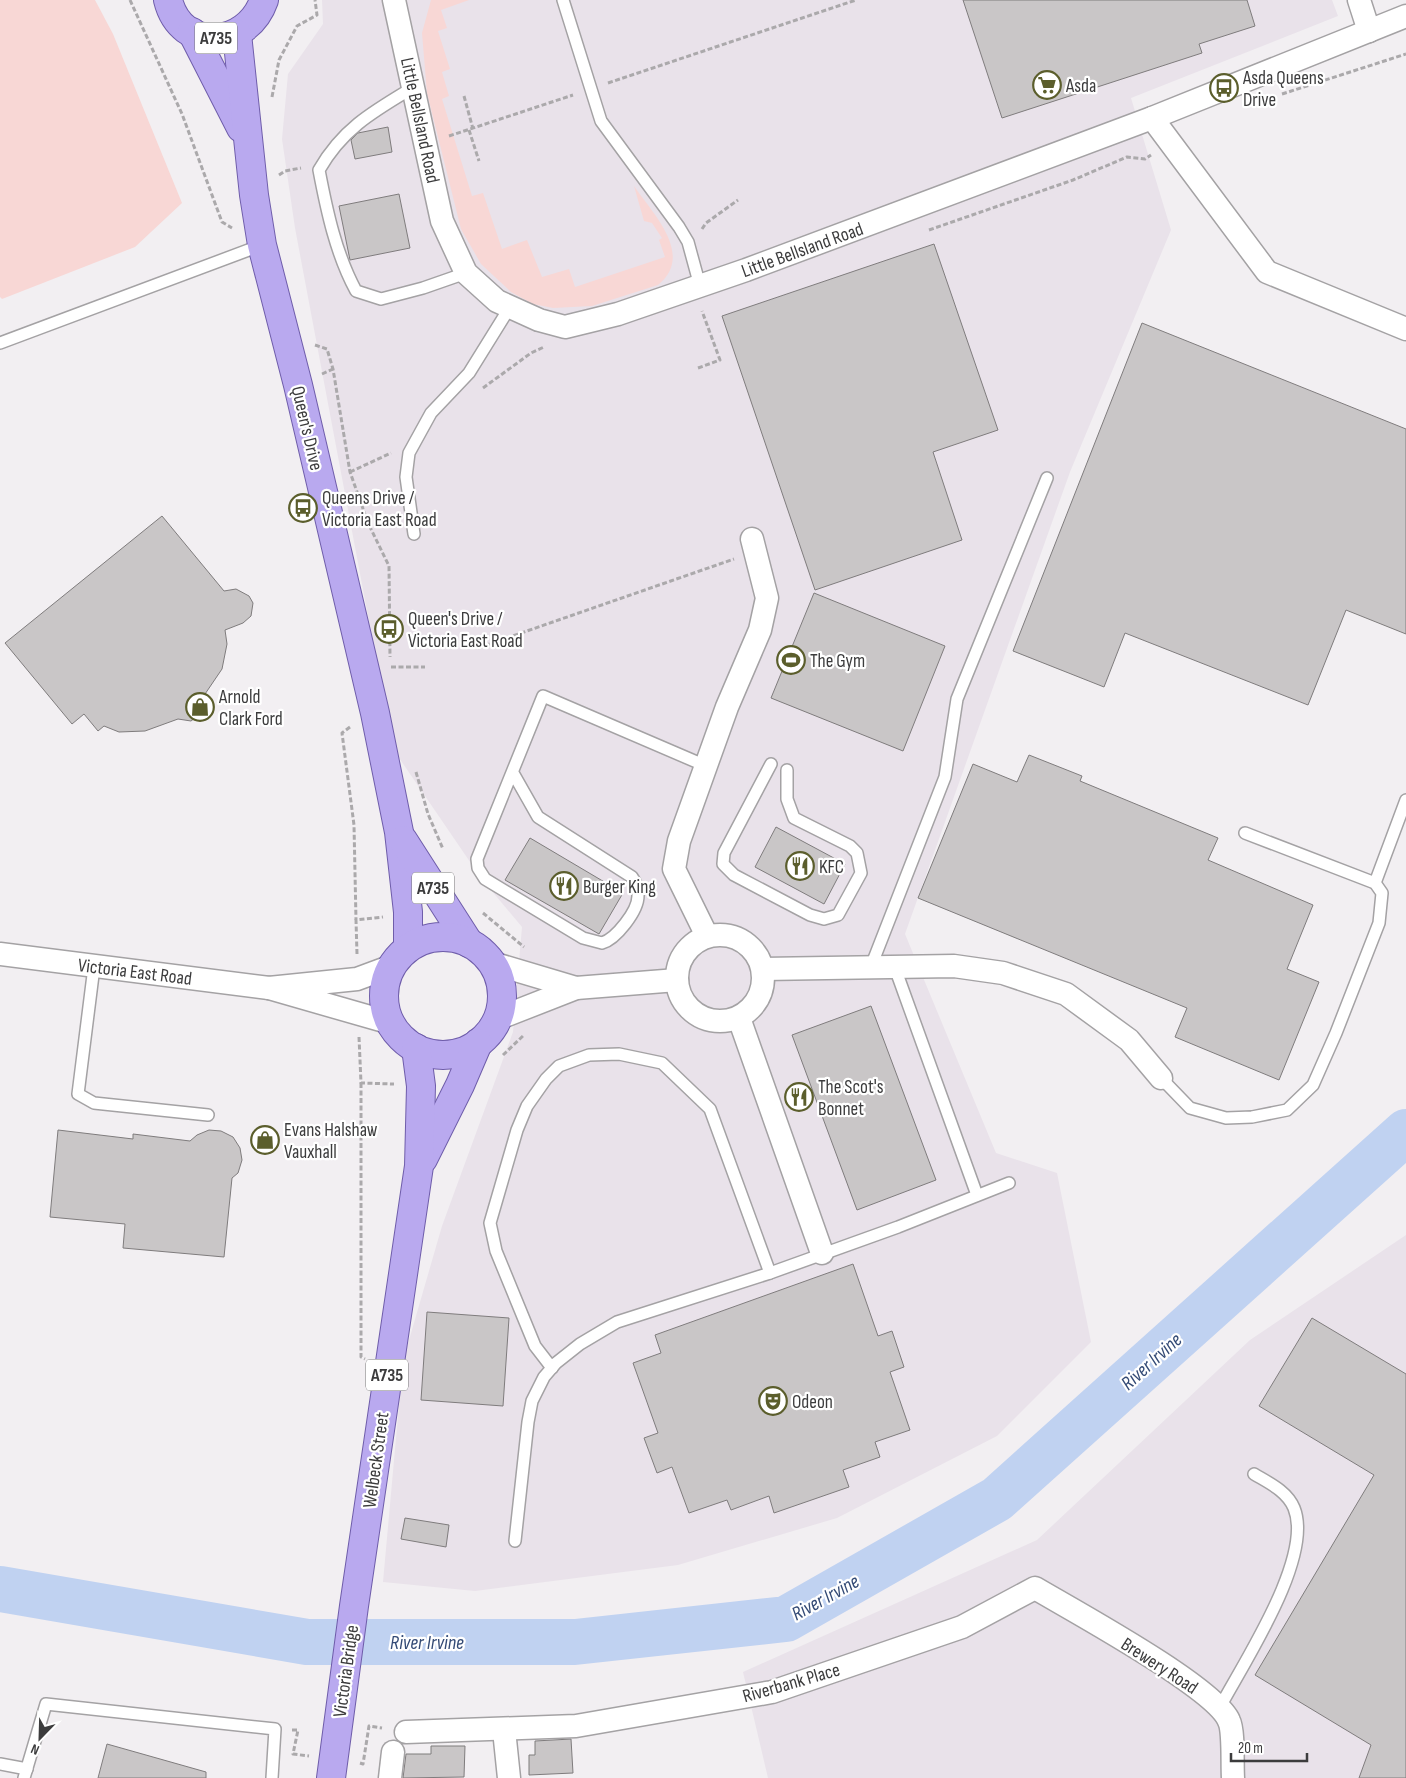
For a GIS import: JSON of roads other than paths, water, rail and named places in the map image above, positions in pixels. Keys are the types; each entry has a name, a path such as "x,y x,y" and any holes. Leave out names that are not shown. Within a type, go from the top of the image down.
{"main road":[{"name":"A735","path":"168,0 170,9 179,23 192,32 206,38 222,38 237,34 250,25 260,13 264,0"},
{"name":"Queen's Drive","path":"192,32 248,141"},
{"name":"Queen's Drive","path":"237,34 248,141 262,246 375,713 399,832 408,912 400,957"},
{"name":"Queen's Drive","path":"399,832 469,943"},
{"name":"A735","path":"438,937 454,938 469,943 482,951 492,963 500,980 502,1000 497,1019 489,1032 488,1052 432,1053 416,1048 402,1037 391,1023 386,1009 384,994 386,980 400,957 422,941 438,937"},
{"name":"Welbeck Street","path":"354,1606 419,1166 421,1086 416,1048"},
{"name":"Welbeck Street","path":"419,1166 460,1086 488,1052"},
{"name":"Victoria Bridge","path":"331,1778 354,1606"}],"street":[{"name":"Little Bellsland Road","path":"394,0 442,221 466,273 497,301 539,320 565,327 700,297 1406,16"},
{"path":"1359,0 1369,31"},
{"path":"1152,118 1267,272 1406,329"},
{"path":"707,936 674,869 679,841 727,707 760,630 767,598 754,545"},
{"path":"722,934 736,937 748,944 758,955 763,969 764,984 759,998 751,1009 738,1018 725,1021 711,1020 698,1015 687,1006 680,994 677,980 678,966 685,953 695,943 707,936 722,934"},
{"name":"Victoria East Road","path":"0,954 269,988 391,1023"},
{"name":"Victoria East Road","path":"269,988 357,979 400,957"},
{"path":"492,963 576,988"},
{"path":"763,969 870,969 954,966 1003,973 1066,994 1129,1040 1161,1078"},
{"path":"497,1019 528,1009 576,988 677,980"},
{"path":"738,1018 822,1253"},
{"name":"Brewery Road","path":"1035,1588 1180,1675 1220,1707 1230,1722 1233,1778"},
{"name":"Riverbank Place","path":"406,1732 576,1726 772,1692 962,1627 1035,1588"},
{"path":"504,1730 509,1778"},
{"path":"390,1778 393,1752"}],"lane":[{"path":"563,0 601,121 679,226 688,242 700,297"},
{"path":"414,87 352,127 329,152 319,170 343,267 356,291 381,299 423,288 466,273"},
{"path":"0,343 262,246"},
{"path":"414,534 406,477 409,453 431,413 469,373 510,307"},
{"path":"870,969 945,777 957,700 1047,478"},
{"path":"513,773 538,817 632,877 638,886 638,903 616,936 602,944 593,942 485,879 478,868 477,859 543,696 706,766"},
{"path":"771,764 724,853 724,864 734,875 810,915 824,918 838,915 861,873 857,853 850,846 794,818 787,799 788,770"},
{"path":"1375,883 1406,800"},
{"path":"1161,1078 1190,1108 1226,1118 1252,1117 1287,1110 1312,1085 1361,971 1379,923 1382,893 1375,883 1246,833"},
{"path":"94,967 78,1094 94,1103 208,1115"},
{"path":"895,968 977,1195"},
{"path":"552,1368 535,1346 496,1251 490,1223 517,1130 527,1106 546,1079 560,1066 588,1055 619,1054 662,1063 710,1109 770,1273"},
{"path":"515,1540 532,1401 544,1377 580,1344 617,1322 770,1273 898,1227 1009,1183"},
{"path":"1220,1707 1281,1594 1293,1558 1299,1525 1294,1506 1282,1491 1254,1474"},
{"path":"0,1764 26,1774 46,1704 275,1729 272,1778"}],"waterway":[{"name":"River Irvine","path":"0,1589 307,1642 575,1642 786,1619 997,1499 1406,1132"}],"place":[{"name":"Asda","path":"1047,85"},
{"name":"Asda Queens Drive","path":"1224,88"},
{"name":"Queens Drive / Victoria East Road","path":"303,508"},
{"name":"Queen's Drive / Victoria East Road","path":"389,629"},
{"name":"The Gym","path":"791,660"},
{"name":"Arnold Clark Ford","path":"200,707"},
{"name":"KFC","path":"800,866"},
{"name":"Burger King","path":"564,886"},
{"name":"The Scot's Bonnet","path":"799,1097"},
{"name":"Evans Halshaw Vauxhall","path":"265,1140"},
{"name":"Odeon","path":"773,1401"}]}
